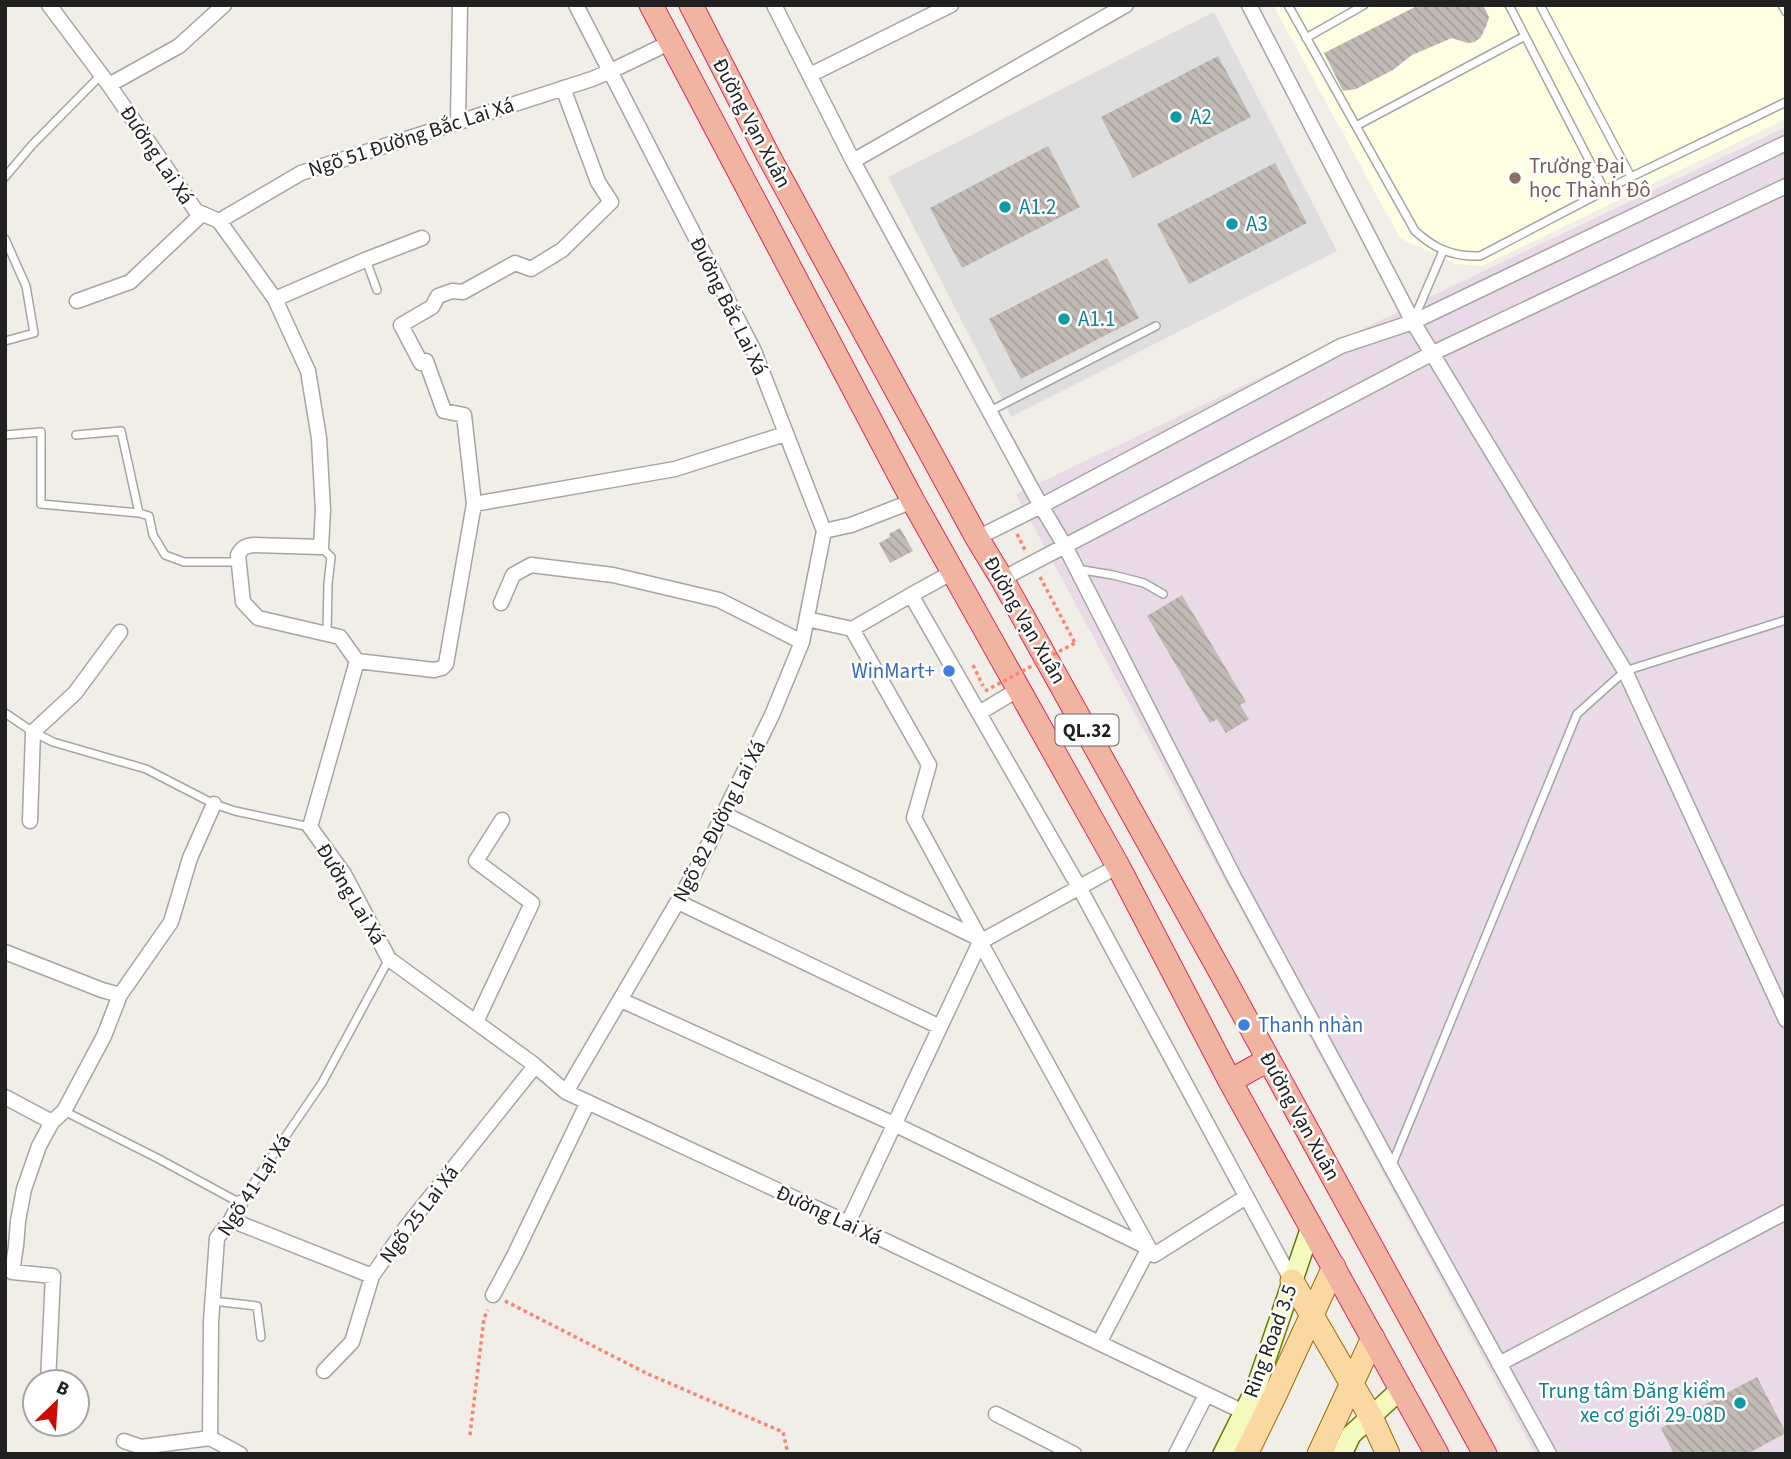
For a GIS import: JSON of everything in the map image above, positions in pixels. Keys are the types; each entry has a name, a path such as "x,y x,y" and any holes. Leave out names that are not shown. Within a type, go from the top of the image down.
{"highway":[{"name":"Đường Vạn Xuân","path":"651,5 914,501 1118,866 1230,1082 1437,1454"},
{"name":"Đường Vạn Xuân","path":"691,5 768,155 977,538 1222,972 1485,1454"},
{"path":"1230,1082 1268,1060"}],"main road":[{"name":"Ring Road 3.5","path":"1246,1454 1256,1388 1311,1227"},
{"name":"Ring Road 3.5","path":"1223,1454 1253,1417 1311,1315 1334,1267"},
{"path":"1292,1281 1371,1417 1388,1454"},
{"path":"1319,1454 1373,1338"},
{"path":"1342,1454 1351,1435 1401,1389"}],"street":[{"name":"Đường Lai Xá","path":"49,5 105,79 195,211 219,221"},
{"path":"105,79 179,46 224,5"},
{"path":"458,121 460,5"},
{"name":"Đường Bắc Lai Xá","path":"576,5 754,351 824,531"},
{"path":"774,5 853,161 1065,546 1234,877 1549,1454"},
{"path":"810,75 951,5"},
{"path":"853,161 1126,5"},
{"path":"1249,5 1431,354 1625,671 1786,1020"},
{"name":"Ngõ 51 Đường Bắc Lai Xá","path":"219,221 301,173 611,72 671,42"},
{"path":"219,221 275,299 308,370 319,438 323,510 321,547 254,545 240,550 238,562 243,602 258,618 340,637 356,662 434,670 442,668 446,664 474,504 464,415 444,411 423,362 401,325 432,307 439,296 452,291 463,292 515,263 531,269 562,250 611,202 598,182 563,88"},
{"path":"977,538 1341,346 1413,322 1786,143"},
{"path":"1002,579 1431,354 1786,186"},
{"path":"77,301 130,282 202,214"},
{"path":"275,299 422,238"},
{"path":"474,504 675,469 785,434"},
{"path":"824,531 851,525 914,501"},
{"name":"Ngõ 82 Đường Lai Xá","path":"566,1092 678,902 772,715 802,642 824,531"},
{"path":"501,603 513,575 531,565 613,575 719,600 802,642"},
{"path":"807,619 852,629 953,572"},
{"path":"911,595 1079,887 1292,1281"},
{"path":"852,629 929,765 914,818 1149,1248 1154,1255 1246,1197"},
{"path":"30,821 33,732 75,693 120,632"},
{"name":"Đường Lai Xá","path":"356,662 310,827 344,874 389,959 535,1066 566,1092 848,1223 1253,1417"},
{"path":"979,713 1019,689"},
{"path":"49,1368 53,1276 12,1272 16,1246 11,1220 39,1146 52,1122 65,1111 104,1036 120,995 172,922 190,859 214,804"},
{"path":"724,814 980,940"},
{"path":"476,1022 532,903 476,861 502,820"},
{"path":"848,1223 980,940 1118,866"},
{"path":"678,902 940,1027"},
{"path":"5,952 120,995"},
{"path":"621,1000 894,1124 1149,1248"},
{"name":"Ngõ 25 Lai Xá","path":"324,1371 352,1342 372,1276 407,1226 535,1066"},
{"path":"5,1097 52,1122"},
{"path":"493,1295 588,1102"},
{"name":"Ngõ 41 Lại Xá","path":"211,1438 212,1301 217,1238 240,1203"},
{"path":"1499,1364 1786,1212"},
{"path":"231,1220 372,1276"},
{"path":"1099,1343 1149,1248"},
{"path":"1177,1454 1206,1395"},
{"path":"996,1414 1068,1452"},
{"path":"124,1441 141,1447 211,1438 240,1454"}],"lane":[{"path":"1288,5 1415,231 1428,243 1443,251 1465,257 1480,256 1631,177 1786,102"},
{"path":"1306,38 1364,5"},
{"path":"1509,5 1605,191"},
{"path":"1540,5 1631,177"},
{"path":"1782,5 1786,12"},
{"path":"1356,126 1525,36"},
{"path":"5,177 32,145 105,79"},
{"path":"5,239 26,286 34,333 5,341"},
{"path":"1413,322 1443,251"},
{"path":"365,260 377,290"},
{"path":"989,412 1156,326"},
{"path":"75,435 121,431 139,513"},
{"path":"5,435 41,432 41,504 139,513 149,516 153,535 165,555 184,562 238,562"},
{"path":"321,547 331,557 327,634"},
{"path":"1077,569 1144,583 1163,594"},
{"path":"1391,1167 1577,714 1625,671 1786,620"},
{"path":"5,713 53,742 146,769 214,804 310,827"},
{"name":"Ngõ 41 Lại Xá","path":"240,1203 322,1083 389,959"},
{"path":"65,1111 159,1158 240,1203"},
{"path":"212,1301 257,1306 261,1337"}],"path":[{"path":"973,665 985,691 1075,643 1061,614"},
{"path":"470,1435 484,1318 493,1295 648,1374 783,1432 788,1454"}],"shaded area":[{"name":"Trường Đại học Thành Đô","path":"1273,5 1786,5 1786,119 1482,266 1455,264 1400,238"},
{"path":"1214,12 1337,251 1011,417 888,177"},
{"path":"1786,127 1786,1454 1535,1454 1016,494"}],"building":[{"path":"1419,5 1483,5 1489,17 1481,37 1475,42 1467,43 1452,38 1412,55 1393,70 1356,89 1343,91 1324,53"},
{"name":"A2","path":"1218,56 1251,117 1133,178 1101,117"},
{"name":"A1.2","path":"1048,146 1080,207 962,268 930,208"},
{"name":"A3","path":"1275,163 1307,223 1189,284 1157,224"},
{"name":"A1.1","path":"1107,258 1139,318 1021,379 989,319"},
{"path":"900,528 913,551 890,563 879,543"},
{"path":"1182,595 1246,702 1240,705 1249,719 1226,733 1217,719 1210,723 1147,616"},
{"name":"Trung tâm Đăng kiểm xe cơ giới 29-08D","path":"1757,1377 1786,1433 1747,1454 1674,1454 1661,1428"}],"place":[{"name":"A2","path":"1176,117"},
{"name":"Trường Đại học Thành Đô","path":"1515,178"},
{"name":"A1.2","path":"1005,207"},
{"name":"A3","path":"1232,224"},
{"name":"A1.1","path":"1064,319"},
{"name":"WinMart+","path":"949,671"},
{"name":"Thanh nhàn","path":"1244,1025"},
{"name":"Trung tâm Đăng kiểm xe cơ giới 29-08D","path":"1740,1403"}]}
